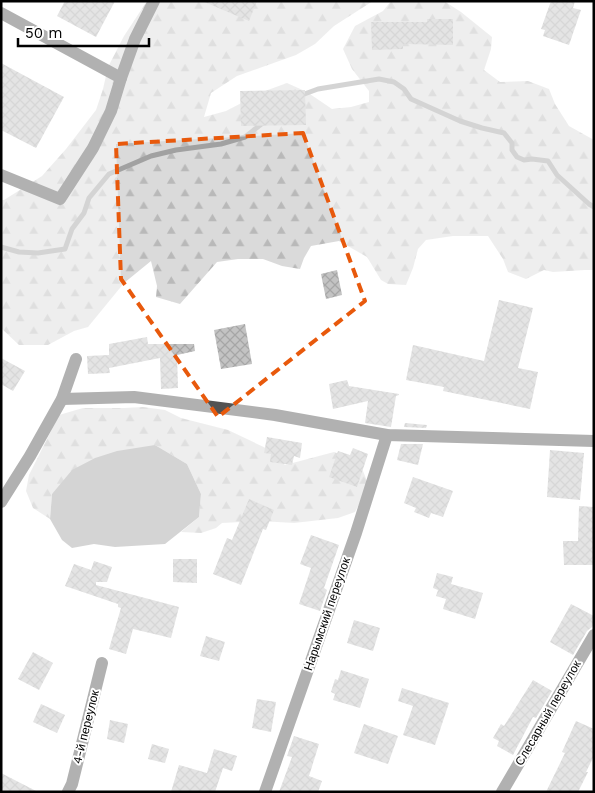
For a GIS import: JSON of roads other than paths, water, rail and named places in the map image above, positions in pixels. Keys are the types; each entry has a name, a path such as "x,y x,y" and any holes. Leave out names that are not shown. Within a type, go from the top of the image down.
{"street":[{"path":"1,174 60,200 93,148 112,110 135,39 154,1"},
{"path":"1,13 121,78"},
{"path":"1,502 30,456 62,399 76,359"},
{"path":"62,399 134,397 275,414 387,435 594,441"},
{"name":"Нарымский переулок","path":"265,792 356,533 387,435"},
{"name":"Слесарный переулок","path":"502,792 594,635"},
{"name":"4-й переулок","path":"68,792 72,784 102,663"}],"waterway":[{"path":"299,96 318,89 379,79 394,82 404,89 411,99 460,121 504,133 512,143 512,150 517,157 524,160 548,161 557,175 594,207"},
{"path":"1,247 19,252 38,253 65,249 72,229 84,213 89,198 109,174 151,156 176,150 221,144 245,137 264,122"}]}
